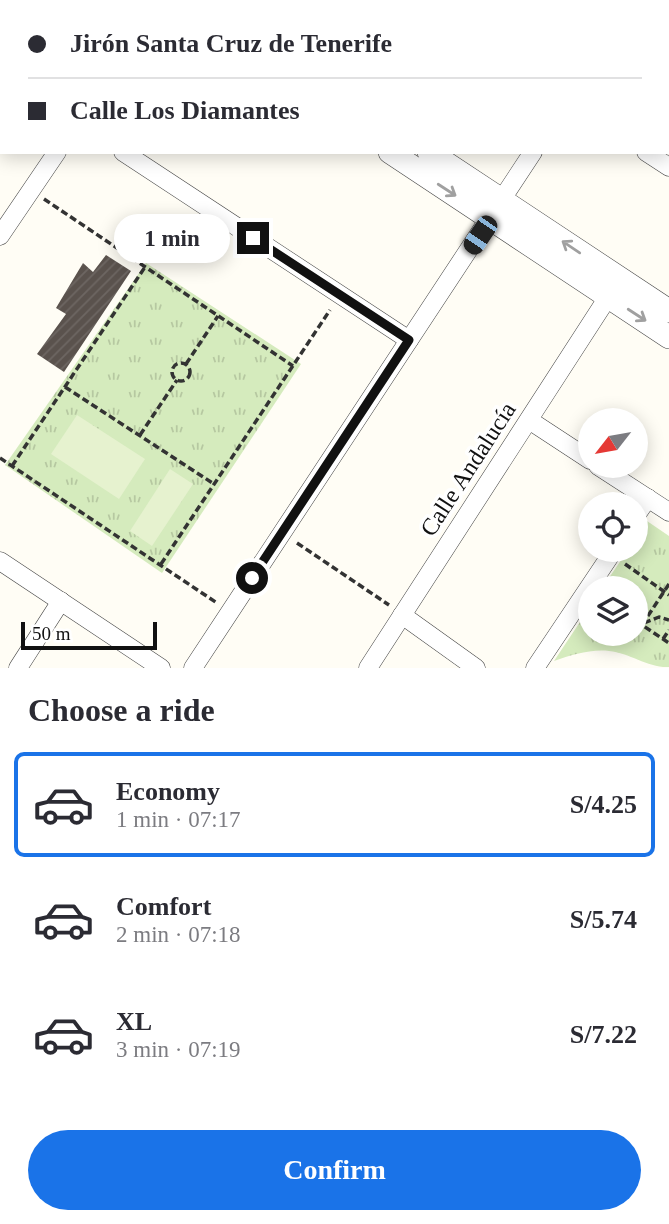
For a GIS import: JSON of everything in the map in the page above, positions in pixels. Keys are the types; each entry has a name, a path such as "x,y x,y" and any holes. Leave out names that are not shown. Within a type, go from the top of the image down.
{"street":[{"path":"0,236 56,154"},
{"path":"125,154 409,340"},
{"path":"394,154 496,209 669,312"},
{"path":"431,154 608,297 669,337"},
{"path":"193,667 532,154"},
{"path":"649,154 669,167"},
{"name":"Calle Andalucía","path":"368,667 608,297"},
{"path":"529,420 578,452"},
{"path":"617,478 639,492"},
{"path":"648,498 669,512"},
{"path":"0,561 161,667"},
{"path":"535,667 605,562"},
{"path":"18,667 61,601"},
{"path":"402,615 476,667"}],"path":[{"path":"31,190 293,366"},
{"path":"12,466 145,266"},
{"path":"161,564 333,306"},
{"path":"187,364 219,316"},
{"path":"181,363 187,364 190,369 188,378 177,380 173,376 174,367 181,363"},
{"path":"140,435 177,380"},
{"path":"65,387 214,484"},
{"path":"0,458 217,603"},
{"path":"281,533 402,615"},
{"path":"625,562 669,595"},
{"path":"648,616 669,584"},
{"path":"648,623 659,618 669,620"},
{"path":"648,629 669,643"},
{"path":"663,639 669,630"}],"green space":[{"path":"146,263 301,364 162,573 5,465"},
{"path":"77,415 145,459 119,499 51,454"},
{"path":"170,469 193,484 152,546 130,531"},
{"path":"648,522 669,536 669,667 654,665 617,652 602,651 581,653 554,661 578,625 578,646 648,646 648,576 610,576 620,562 648,562"}],"building":[{"path":"106,255 131,271 64,372 37,354 66,314 56,308 83,263 93,272"}],"route":[{"path":"252,578 409,340 253,238"}]}
